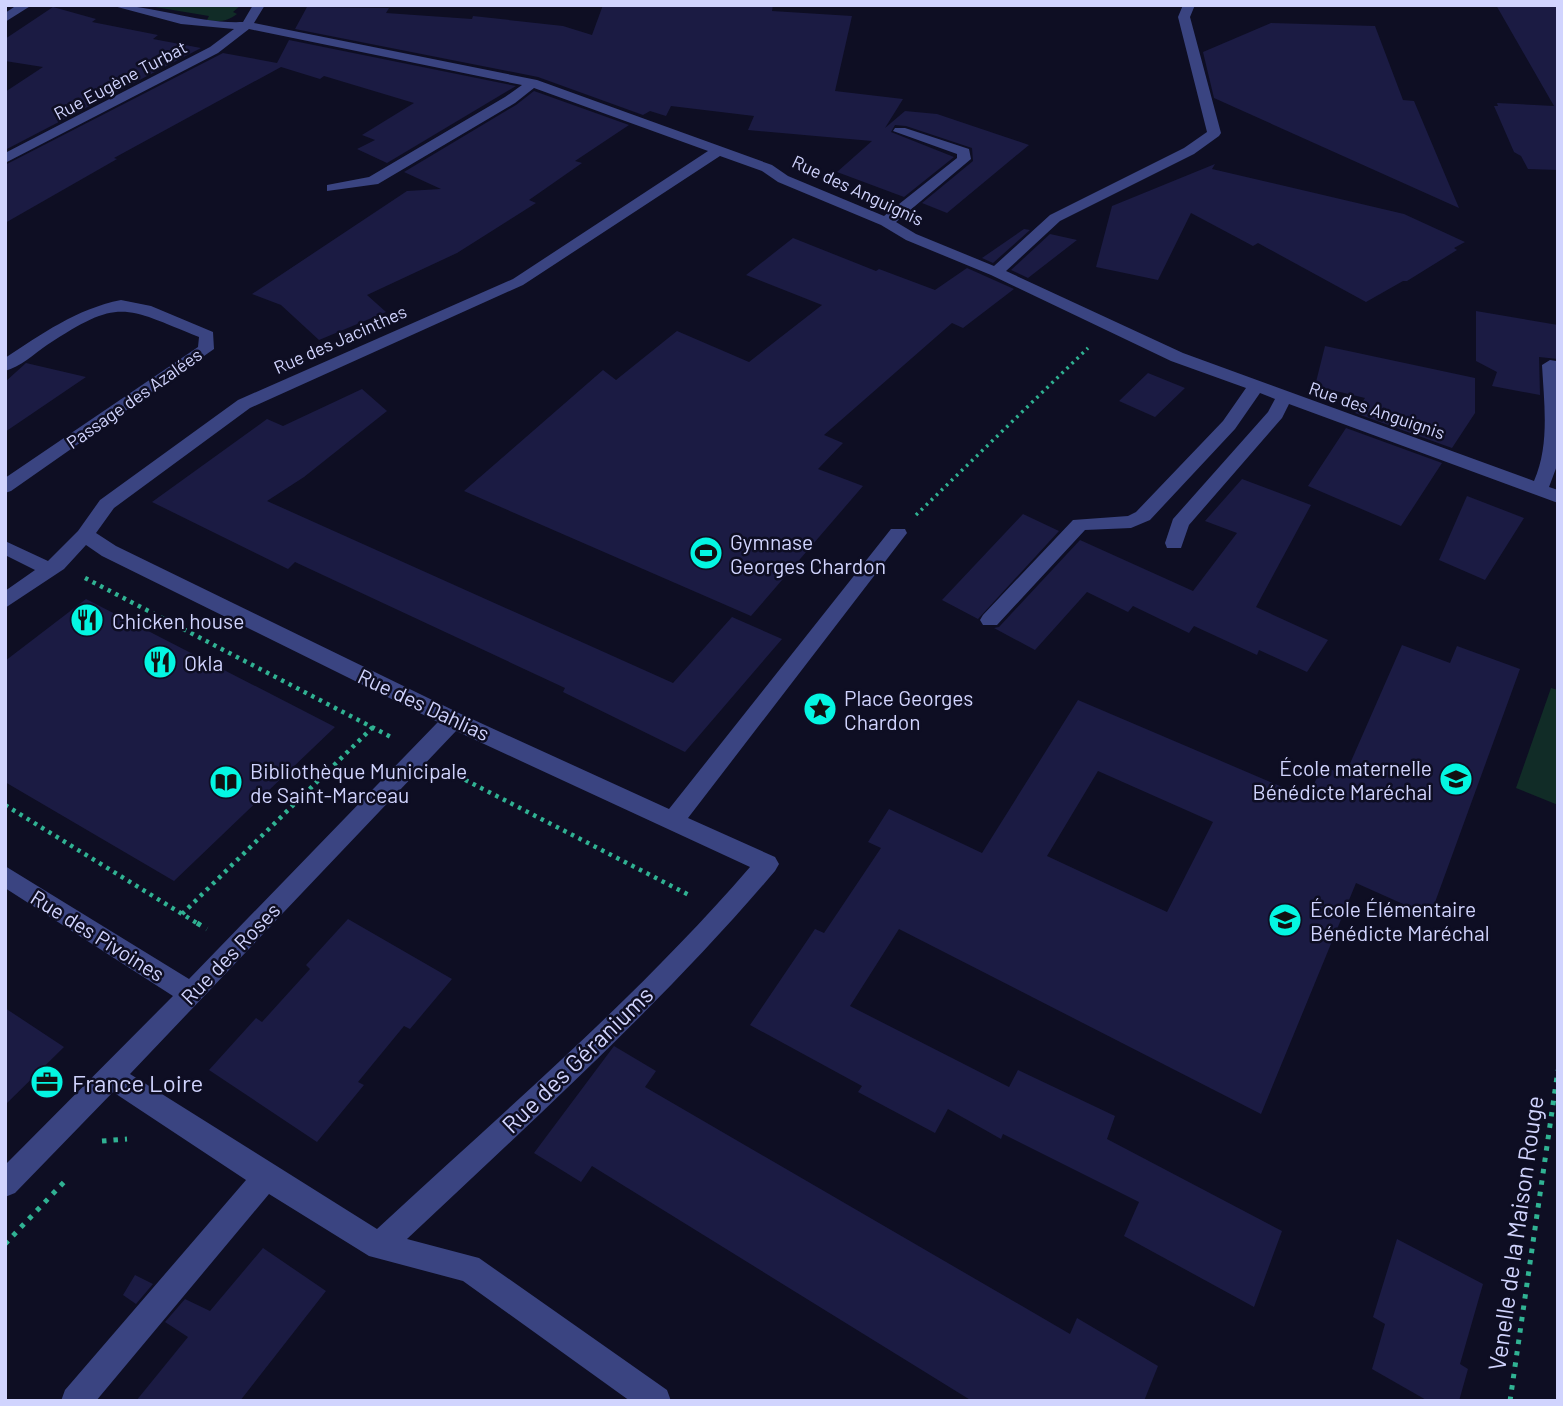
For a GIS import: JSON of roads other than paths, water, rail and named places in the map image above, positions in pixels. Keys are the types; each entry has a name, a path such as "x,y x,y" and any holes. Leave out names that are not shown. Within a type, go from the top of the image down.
{"street":[{"path":"5,18 26,5"},
{"name":"Rue des Anguignis","path":"116,5 189,22 225,27 247,25 548,88 767,168 783,179 886,222 911,237 996,272 1177,357 1558,497"},
{"path":"247,25 259,5"},
{"path":"996,272 1055,218 1188,151 1214,133 1184,17 1189,5"},
{"name":"Rue Eugène Turbat","path":"5,159 214,50 247,25"},
{"path":"332,188 373,181 510,100 532,83"},
{"path":"436,156 548,88"},
{"path":"886,222 964,159 964,152 900,131"},
{"name":"Rue des Jacinthes","path":"5,601 52,567 85,535 107,504 244,404 518,282 719,150"},
{"name":"Passage des Azalées","path":"5,366 80,318 103,308 120,305 134,306 171,320 207,335 208,341 206,349 5,487"},
{"path":"1539,489 1547,474 1554,421 1550,365"},
{"path":"990,620 1080,524 1132,522 1143,516 1229,425 1256,387"},
{"path":"1174,544 1180,523 1276,414 1284,398"},
{"path":"673,820 898,533"},
{"name":"Rue des Dahlias","path":"85,535 109,551 453,720 766,864"},
{"path":"5,547 52,567"},
{"name":"Rue des Roses","path":"5,1184 237,947 453,720"},
{"name":"Rue des Géraniums","path":"379,1246 613,1027 725,914 766,864"},
{"name":"Rue des Pivoines","path":"5,876 191,994"},
{"path":"110,1076 379,1246 469,1268 656,1401"},
{"path":"76,1401 266,1177"}],"place":[{"name":"Gymnase Georges Chardon","path":"706,553"},
{"name":"Chicken house","path":"87,620"},
{"name":"Okla","path":"160,662"},
{"name":"Place Georges Chardon","path":"820,709"},
{"name":"École maternelle Bénédicte Maréchal","path":"1456,779"},
{"name":"Bibliothèque Municipale de Saint-Marceau","path":"226,782"},
{"name":"École Élémentaire Bénédicte Maréchal","path":"1285,920"},
{"name":"France Loire","path":"47,1082"}]}
